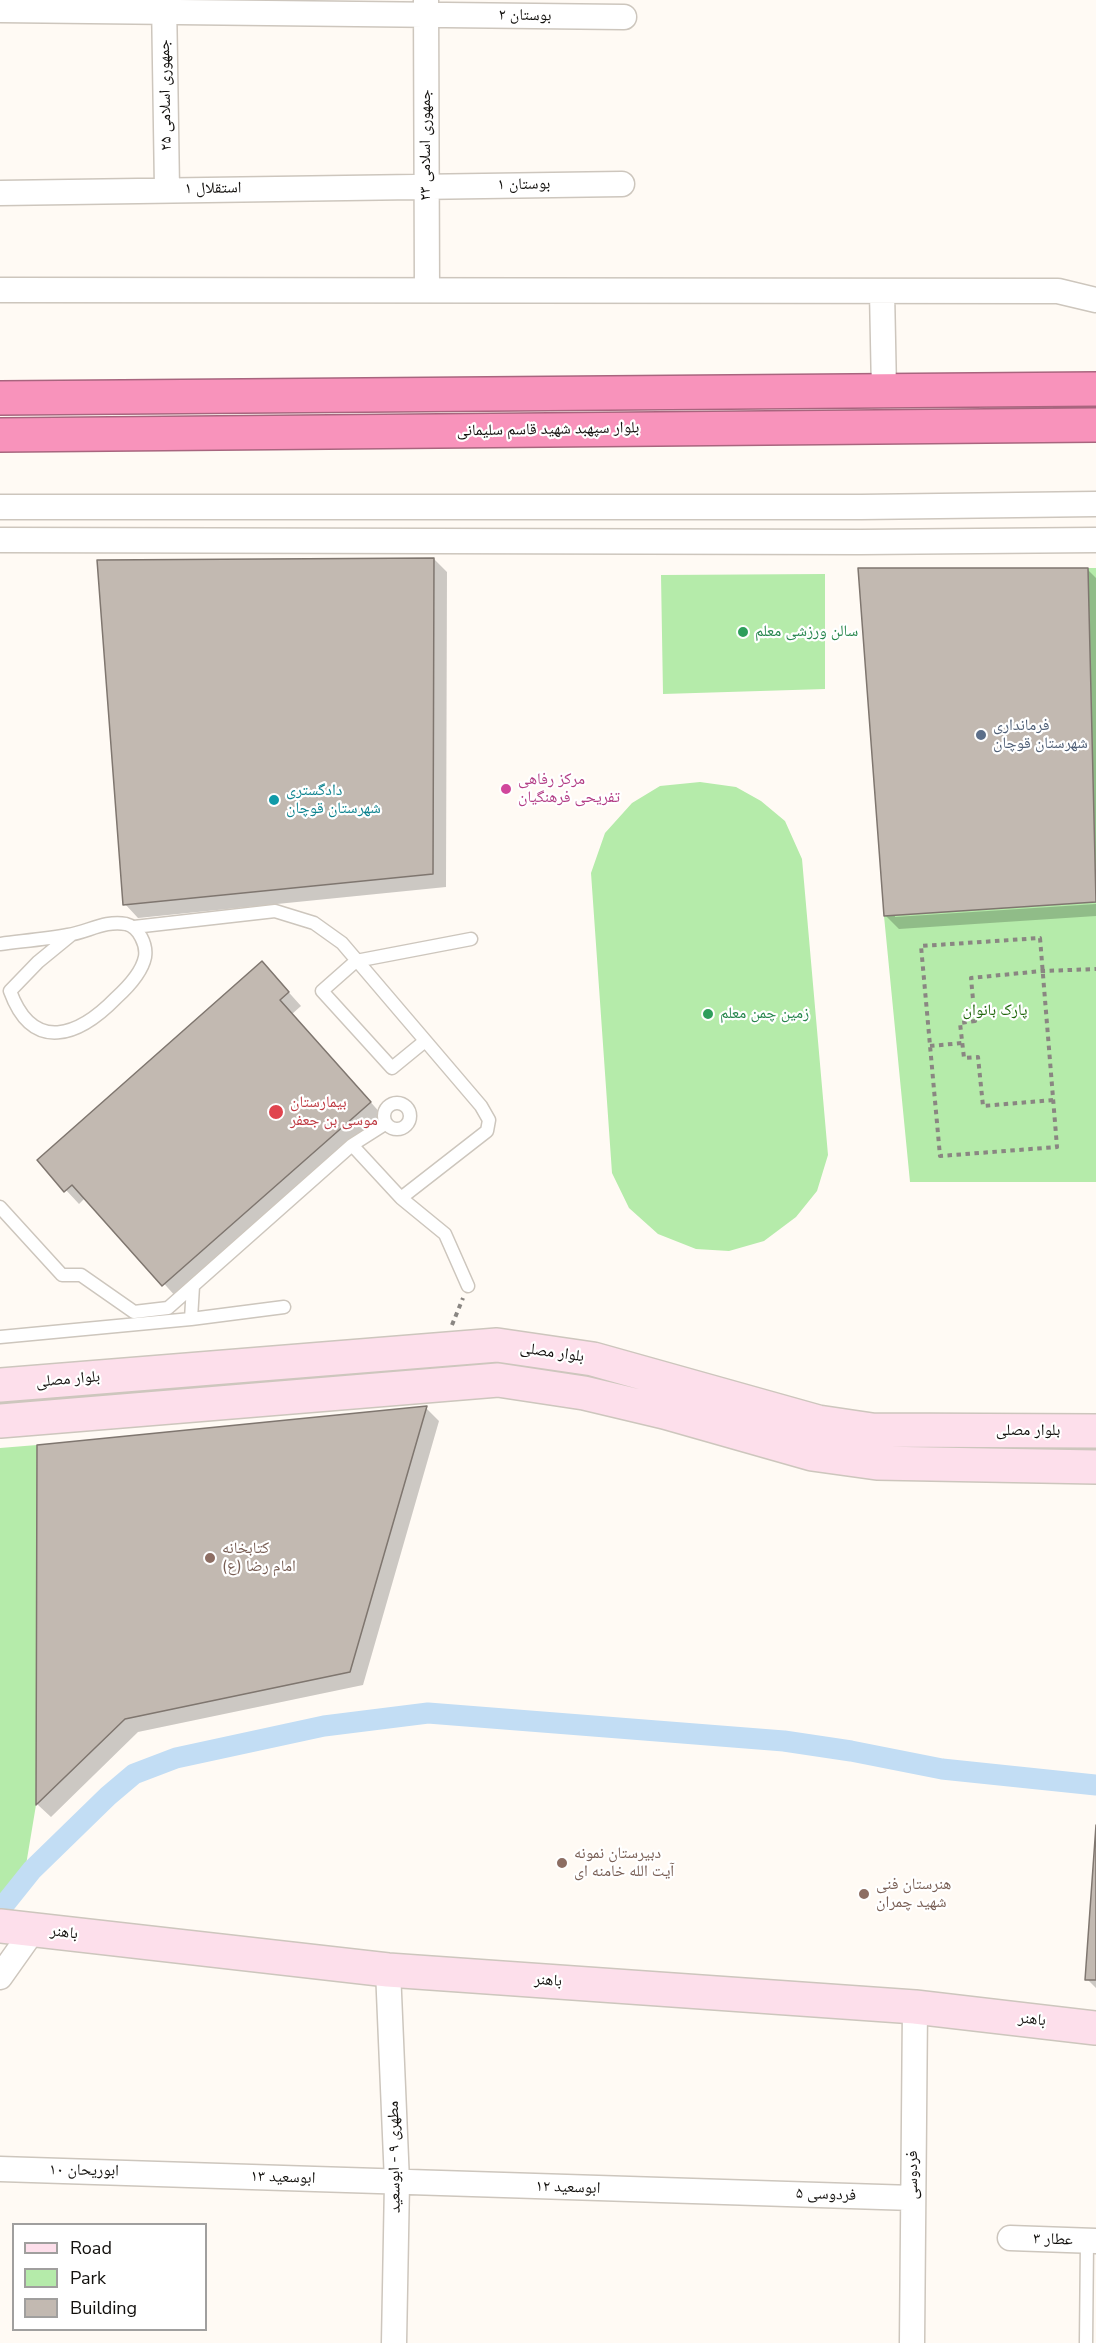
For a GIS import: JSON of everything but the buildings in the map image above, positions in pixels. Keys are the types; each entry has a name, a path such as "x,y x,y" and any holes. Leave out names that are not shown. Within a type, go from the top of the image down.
{"highway":[{"path":"0,398 1096,389"},
{"name":"بلوار سپهبد شهید قاسم سلیمانی","path":"0,435 1096,425"}],"street":[{"name":"بوستان ۲","path":"0,10 165,6 426,7 624,17"},
{"name":"جمهوری اسلامی ۲۵","path":"165,6 167,189"},
{"name":"جمهوری اسلامی ۲۳","path":"426,7 427,290"},
{"name":"بوستان ۱","path":"426,186 622,184"},
{"name":"استقلال ۱","path":"0,193 426,186"},
{"path":"0,290 1058,291 1096,300"},
{"path":"882,291 884,391"},
{"path":"0,507 861,507 1096,504"},
{"path":"307,540 308,507"},
{"path":"860,542 861,507"},
{"path":"0,540 860,542 1096,540"},
{"name":"بلوار مصلی","path":"0,1385 497,1346 593,1359 818,1422 872,1430 1096,1431"},
{"path":"0,1421 498,1380 584,1393 664,1412 812,1454 877,1463 1096,1467"},
{"path":"0,1977 16,1927"},
{"name":"باهنر","path":"16,1927 388,1970 915,2007 1096,2028"},
{"name":"مطهری ۹ - ابوسعید","path":"388,1970 397,2182 394,2343"},
{"name":"فردوسی","path":"912,2343 915,2007"},
{"name":"ابوریحان ۱۰","path":"0,2169 169,2173"},
{"name":"ابوسعید ۱۳","path":"169,2173 397,2182"},
{"name":"ابوسعید ۱۲","path":"397,2182 740,2193"},
{"name":"فردوسی ۵","path":"740,2193 913,2198"},
{"name":"عطار ۳","path":"1010,2238 1092,2241"}],"lane":[{"path":"0,944 71,935 106,924 125,924 134,927 275,911 314,923 342,944 481,1106 489,1120 487,1131 401,1198"},
{"path":"10,991 15,1003 26,1018 39,1029 60,1034 92,1021 123,991 140,969 145,956 144,945 134,927"},
{"path":"0,1000 38,962 71,935"},
{"path":"425,1041 392,1068 322,991 356,961 471,939"},
{"path":"0,1207 62,1275 81,1275 134,1312 168,1308 352,1145 385,1124"},
{"path":"352,1145 401,1198 445,1234 468,1286"},
{"path":"191,1319 193,1286"},
{"path":"0,1337 191,1319 284,1307"},
{"path":"1086,2343 1092,2241"}],"path":[{"path":"1040,938 1057,1147 940,1156 930,1046 921,946 1040,938"},
{"path":"1053,1100 983,1106 978,1057 964,1058 960,1023 975,1021 971,978 1042,971 1096,969"},
{"path":"930,1046 962,1043"},
{"path":"441,1350 468,1286"}],"green space":[{"path":"1088,568 1096,568 1096,901"},
{"name":"سالن ورزشی معلم","path":"825,574 825,689 663,694 661,575"},
{"name":"زمین چمن معلم","path":"700,782 736,787 761,801 785,821 802,859 828,1155 817,1191 796,1217 764,1241 729,1251 696,1249 658,1234 629,1208 612,1173 591,873 605,833 632,803 660,786"},
{"name":"پارک بانوان","path":"1096,902 1096,1182 910,1182 884,916"},
{"path":"37,1445 36,1805 26,1865 4,1896 0,1895 0,1448"}],"waterway":[{"path":"0,1910 32,1870 134,1774 176,1758 324,1726 428,1713 784,1741 851,1751 942,1769 1096,1785"}],"place":[{"name":"سالن ورزشی معلم","path":"743,632"},
{"name":"فرمانداری شهرستان قوچان","path":"981,735"},
{"name":"مرکز رفاهی تفریحی فرهنگیان","path":"506,789"},
{"name":"دادگستری شهرستان قوچان","path":"274,800"},
{"name":"زمین چمن معلم","path":"708,1014"},
{"name":"بیمارستان موسی بن جعفر","path":"276,1112"},
{"name":"کتابخانه امام رضا (ع)","path":"210,1558"},
{"name":"دبیرستان نمونه آیت الله خامنه ای","path":"562,1863"},
{"name":"هنرستان فنی شهید چمران","path":"864,1894"}]}
